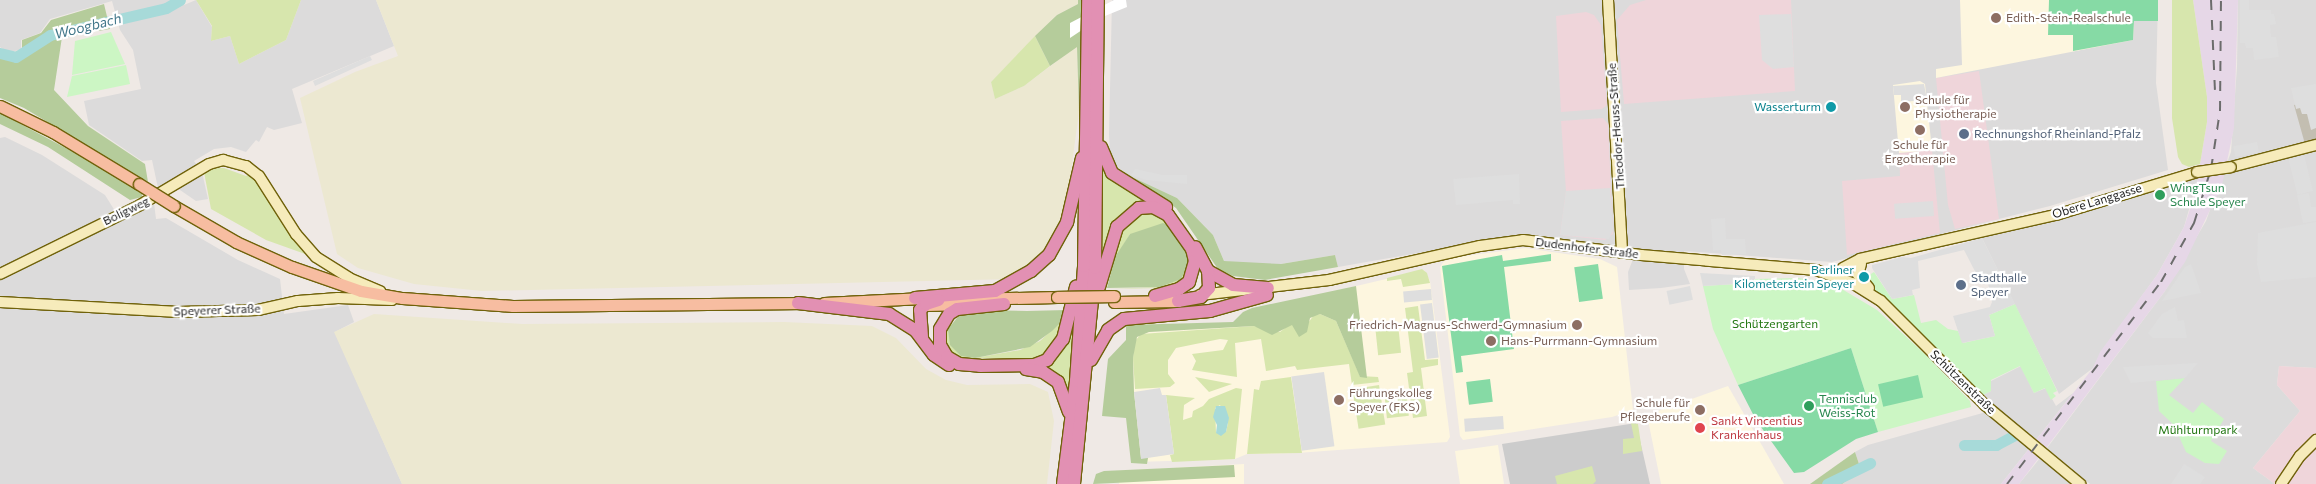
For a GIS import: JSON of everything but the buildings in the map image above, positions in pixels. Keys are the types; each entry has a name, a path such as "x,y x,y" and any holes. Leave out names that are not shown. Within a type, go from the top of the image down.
{"highway":[{"path":"1064,484 1071,420 1093,138 1088,0"},
{"path":"1074,484 1088,366 1091,318 1093,138 1098,0"},
{"path":"1093,138 1112,173 1172,212 1208,270 1233,285 1268,292"},
{"path":"919,302 988,293 1006,287 1031,271 1049,255 1068,222 1093,138"},
{"path":"1091,318 1117,227 1139,208 1153,207 1168,215 1192,250 1195,262 1189,282 1179,289 1154,296"},
{"path":"1004,304 957,309 949,314 940,329 940,345 947,357 959,364 980,366 1034,365 1048,360 1057,349 1067,328 1085,240"},
{"path":"1178,301 1205,294 1209,288 1208,270"},
{"path":"1088,366 1108,330 1124,319 1210,311 1268,292"},
{"path":"919,302 946,299"},
{"path":"919,302 918,316 922,337"},
{"path":"798,303 854,304 889,314 910,326 922,337 939,359 958,368 1035,370 1051,376 1063,389 1071,420"}],"main road":[{"name":"Theodor-Heuss-Straße","path":"1608,0 1622,253"},
{"path":"0,106 53,132 236,242 292,267 352,288 433,302 506,306 798,303"},
{"name":"Obere Langgasse","path":"1842,279 1852,262 2059,214 2197,172 2231,166 2316,145"},
{"name":"Boligweg","path":"0,274 140,205 198,170 223,160 251,169 263,181 296,234 316,257 349,278 402,298"},
{"name":"Dudenhofer Straße","path":"1178,301 1268,292 1480,246 1523,240 1622,253 1804,269 1842,279"},
{"name":"Obere Langgasse","path":"1842,279 1861,264 1877,256"},
{"path":"1861,264 1860,280 1881,302"},
{"name":"Schützenstraße","path":"1842,279 1881,302 1974,394 2080,484"},
{"name":"Dudenhofer Straße","path":"1154,296 1268,292"},
{"path":"1114,299 1154,296"},
{"name":"Speyerer Straße","path":"0,302 156,312 248,310 298,301 338,298 433,302"},
{"path":"946,299 1178,301"},
{"path":"854,304 919,302 1004,304 1057,300"},
{"path":"2282,484 2300,456 2316,440"}],"shaded area":[{"path":"0,0 182,0 184,5 196,0 212,27 211,41 230,36 239,64 286,40 301,0 376,0 394,46 292,89 302,123 274,130 267,127 259,142 256,140 246,152 231,147 214,149 194,161 202,172 208,199 196,201 180,190 174,179 158,188 152,160 142,161 89,125 84,101 141,89 133,50 120,30 112,1 50,19 40,33 21,40 21,50 7,52 0,47"},
{"path":"376,0 1078,0 1078,4 1057,15 991,82 995,99 1024,86 1077,46 1079,112 1065,215 1044,255 1014,279 482,291 414,284 358,268 337,254 300,98 355,72 398,56"},
{"path":"1112,0 2158,0 2156,83 2168,170 2050,206 1832,262 1684,251 1684,269 1690,284 1661,288 1629,290 1628,272 1635,254 1498,239 1338,267 1335,255 1281,264 1241,264 1224,261 1213,235 1177,198 1131,177 1115,165 1110,153 1109,134"},
{"path":"1646,0 1791,0 1795,91 1624,104 1617,20 1630,5"},
{"path":"1960,0 2158,0 2158,21 2134,21 2133,40 1936,78 1936,69 1962,65"},
{"path":"2193,0 2238,0 2234,128 2222,185 2185,262 2165,291 2019,484 2001,484 2093,368 2100,352 2157,275 2184,227 2195,194 2207,122 2207,97"},
{"path":"2238,0 2316,0 2316,368 2279,366 2277,385 2300,411 2253,468 2275,484 2090,484 2047,448 2165,291 2206,221 2231,152 2237,67"},
{"path":"2240,0 2249,0 2249,10 2271,10 2271,14 2274,14 2276,24 2270,25 2271,37 2276,37 2279,57 2254,60 2253,48 2246,48 2245,43 2240,43"},
{"path":"1586,12 1594,15 1601,25 1607,105 1602,109 1561,112 1556,16"},
{"path":"1791,14 1794,67 1773,69 1762,60 1759,15"},
{"path":"370,56 372,60 315,86 313,81"},
{"name":"Rechnungshof Rheinland-Pfalz","path":"1979,71 1999,219 1955,229 1948,205 1936,78"},
{"path":"1920,81 1925,84 1932,150 1899,153 1893,85"},
{"path":"1924,84 1927,100 1901,102 1901,95 1894,95 1893,86"},
{"path":"2316,84 2316,128 2311,130 2307,114 2302,114 2300,108 2296,109 2291,88"},
{"path":"2316,100 2316,141 2305,144 2294,105"},
{"path":"1603,118 1608,124 1613,234 1605,240 1560,235 1566,191 1561,121"},
{"path":"5,137 42,155 105,195 120,219 154,203 156,219 166,218 238,260 280,279 284,314 348,305 354,322 335,332 402,484 0,484 0,138"},
{"path":"2257,142 2259,153 2235,157 2233,146"},
{"path":"1932,150 1940,233 1847,255 1842,181 1900,176 1899,153"},
{"path":"2304,155 2313,191 2297,195 2288,159"},
{"path":"1135,169 1163,175 1187,175 1187,184 1146,180 1131,175"},
{"path":"1519,174 1520,204 1513,204 1513,200 1456,205 1453,179"},
{"path":"2198,178 2184,227 2157,275 2101,352 2093,368 2059,394 1982,238 2049,223"},
{"path":"1610,188 1613,230 1609,239 1560,235 1566,191"},
{"path":"2309,193 2311,207 2316,207 2316,221 2303,223 2297,195"},
{"path":"1933,201 1934,216 1895,219 1894,204"},
{"path":"1725,218 1726,239 1745,239 1746,254 1722,255 1721,250 1713,251 1711,219"},
{"path":"2316,222 2316,277 2261,282 2257,264 2258,233"},
{"path":"1982,238 2015,304 1989,315 1995,336 1962,343 1953,316 1990,307 1992,302 1988,283 1979,279 1964,250 1918,261 1920,288 1912,290 1913,295 1892,299 1872,268 1872,265 1902,257 1911,258"},
{"name":"Hans-Purrmann-Gymnasium","path":"1525,248 1600,259 1617,267 1633,410 1612,417 1463,440 1460,436 1440,267 1444,261 1458,257"},
{"path":"2191,264 2201,293 2162,301 2185,267"},
{"path":"1424,270 1430,281 1450,437 1447,442 1297,453 1247,454 1235,459 1135,462 1128,329 1255,323 1348,288"},
{"path":"1700,273 1755,276 1755,279 1753,283 1703,286"},
{"path":"1690,286 1693,300 1669,305 1667,291"},
{"path":"1431,289 1432,300 1404,302 1403,291"},
{"path":"1432,303 1439,358 1427,359 1420,304"},
{"path":"2175,307 2178,321 2184,320 2187,338 2153,338 2148,333 2162,314"},
{"path":"374,314 522,324 784,322 872,326 896,338 926,369 946,380 967,385 1030,384 1048,392 1054,421 1047,484 402,484 334,332"},
{"path":"2198,363 2185,378 2131,383 2123,367"},
{"path":"2021,366 2034,393 2046,388 2056,406 2073,393 2001,484 1842,484 1861,470 1855,452 1868,445 1997,409 1981,396 1991,391 1991,381"},
{"path":"2279,366 2316,368 2316,484 2275,484 2253,468 2300,411 2277,385"},
{"path":"1324,372 1334,446 1302,451 1291,377"},
{"name":"Sankt Vincentius Krankenhaus","path":"1728,386 1784,484 1661,484 1647,415"},
{"path":"1160,388 1162,395 1166,395 1174,454 1141,459 1134,392"},
{"path":"1503,416 1504,429 1465,432 1464,419"},
{"path":"1636,423 1650,484 1510,484 1502,444"},
{"path":"1498,445 1504,484 1460,484 1455,451"},
{"path":"2040,458 2055,471 2071,484 2019,484"},
{"path":"1244,464 1244,484 1119,484 1119,471"},
{"path":"2184,464 2205,477 2200,484 2171,484"}],"green space":[{"path":"196,0 301,0 286,40 239,64 230,36 211,41 212,26"},
{"path":"1078,0 1082,0 1079,112 1077,47 1050,66 1035,36 1057,15 1078,4"},
{"path":"2049,0 2158,0 2158,21 2134,21 2133,40 2073,51 2073,35 2048,35"},
{"path":"2172,0 2193,0 2207,97 2207,122 2200,164 2189,167 2182,164 2178,157 2172,118"},
{"path":"104,4 110,29 62,37 54,90 88,126 145,164 148,182 24,108 0,98 0,49 8,54 22,50 22,40 41,33 51,20"},
{"path":"111,32 125,64 72,75 75,41"},
{"path":"1035,36 1050,66 1024,86 995,99 991,82"},
{"path":"126,65 130,84 67,97 72,76"},
{"path":"0,113 107,170 142,194 142,197 130,200 48,147 0,124"},
{"path":"1103,165 1155,203 1136,205 1100,265"},
{"path":"213,168 224,168 246,176 253,172 308,255 266,240 211,209 204,172"},
{"path":"1134,178 1177,198 1213,235 1224,261 1281,264 1335,255 1338,267 1265,280 1233,276 1218,269 1176,208"},
{"path":"1158,212 1189,250 1185,278 1168,287 1107,289 1160,287 1130,234 1111,266 1116,235 1135,213"},
{"path":"1163,223 1170,226 1187,250 1189,263 1181,279 1160,287 1107,288 1115,257 1130,234"},
{"path":"1551,254 1551,261 1504,267 1514,349 1461,356 1463,372 1456,373 1442,266 1502,255 1503,261"},
{"path":"1598,264 1603,299 1579,302 1574,267"},
{"path":"1422,269 1427,273 1430,283 1403,287 1401,279 1387,281 1387,278"},
{"path":"1874,272 1892,299 1914,295 1921,323 1936,320 1948,329 1958,331 1963,343 1995,336 1989,315 2015,304 2057,391 2053,393 2056,396 2051,400 2045,388 2034,393 2020,366 1991,380 1991,391 1981,396 1863,279"},
{"name":"Schützengarten","path":"1799,278 1835,285 1877,310 1928,357 1970,401 1971,407 1878,432 1851,348 1738,385 1713,329 1703,286 1753,283 1755,279"},
{"path":"1356,286 1367,378 1360,377 1336,321 1320,314 1310,318 1307,332 1299,337 1292,325 1272,335 1254,326 1149,332 1137,337 1133,358 1134,392 1141,458 1148,458 1147,464 1131,463 1126,418 1102,416 1108,359 1126,340 1126,325 1233,322 1243,312 1252,308"},
{"path":"1418,306 1425,360 1438,359 1438,365 1421,368 1427,416 1413,418 1407,373 1413,372 1405,308"},
{"path":"977,310 1067,310 1066,317 1052,331 1030,347 975,358 961,356 950,345 948,329 961,313"},
{"path":"1074,312 1070,398 1064,383 1041,367"},
{"path":"1320,314 1336,321 1360,376 1378,377 1379,382 1352,385 1349,364 1297,370 1295,366 1266,371 1261,339 1235,343 1237,377 1192,370 1196,361 1192,354 1223,350 1228,340 1220,339 1176,348 1168,360 1168,374 1175,383 1170,387 1135,389 1133,358 1135,341 1141,334 1254,326 1280,332 1289,325 1308,323 1314,315"},
{"path":"1066,317 1047,355 1032,359 960,358 947,348 944,341 945,328 950,322 975,358 1020,350 1040,341"},
{"path":"1398,324 1401,353 1378,355 1375,326"},
{"name":"Tennisclub Weiss-Rot","path":"1851,348 1878,432 1856,439 1804,472 1794,473 1756,420 1738,385"},
{"path":"1918,375 1923,397 1883,407 1878,384"},
{"path":"1195,377 1232,384 1209,392"},
{"path":"1291,377 1302,453 1247,454 1254,389 1259,390 1261,381"},
{"name":"Mühlturmpark","path":"2185,378 2169,395 2193,413 2202,402 2224,419 2211,441 2227,451 2219,464 2205,463 2186,452 2174,425 2159,411 2156,381"},
{"path":"1490,379 1493,402 1469,405 1466,382"},
{"path":"1379,385 1385,425 1359,429 1352,389"},
{"path":"1236,388 1242,389 1235,459 1172,462 1170,455 1174,454 1166,395 1195,398 1184,405 1183,420 1192,417 1193,411 1203,406 1209,399","holes":["1220,405 1228,423 1226,432 1216,433 1215,408"]},
{"path":"1406,389 1409,416 1387,418 1384,391"},
{"path":"1631,423 1638,424 1642,451 1623,454 1623,439 1634,438"},
{"path":"1855,452 1861,470 1842,484 1810,484"},
{"path":"1234,465 1235,477 1093,484 1096,474 1104,471"},
{"path":"1592,466 1596,481 1593,484 1557,484 1555,476"}],"water":[{"path":"1216,406 1225,406 1229,418 1226,432 1221,436 1216,433 1217,425 1213,417"}],"pier":[{"path":"1114,0 1126,0 1127,7 1100,18 1070,38 1070,23"}],"waterway":[{"name":"Woogbach","path":"0,53 16,57 50,35 166,8 180,0"},
{"path":"1964,445 1996,445 2015,435"},
{"path":"1827,484 1870,463"}],"railway":[{"path":"2211,0 2215,90"},
{"path":"2007,484 2161,282 2194,223 2211,169 2220,111 2221,0"}],"place":[{"name":"Edith-Stein-Realschule","path":"1996,18"},
{"name":"Wasserturm","path":"1831,107"},
{"name":"Schule für Physiotherapie","path":"1905,107"},
{"name":"Schule für Ergotherapie","path":"1920,130"},
{"name":"Rechnungshof Rheinland-Pfalz","path":"1964,134"},
{"name":"WingTsun Schule Speyer","path":"2160,195"},
{"name":"Berliner Kilometerstein Speyer","path":"1864,277"},
{"name":"Stadthalle Speyer","path":"1961,285"},
{"name":"Friedrich-Magnus-Schwerd-Gymnasium","path":"1577,325"},
{"name":"Hans-Purrmann-Gymnasium","path":"1491,341"},
{"name":"Führungskolleg Speyer (FKS)","path":"1339,400"},
{"name":"Tennisclub Weiss-Rot","path":"1809,406"},
{"name":"Schule für Pflegeberufe","path":"1700,410"},
{"name":"Sankt Vincentius Krankenhaus","path":"1700,428"}]}
